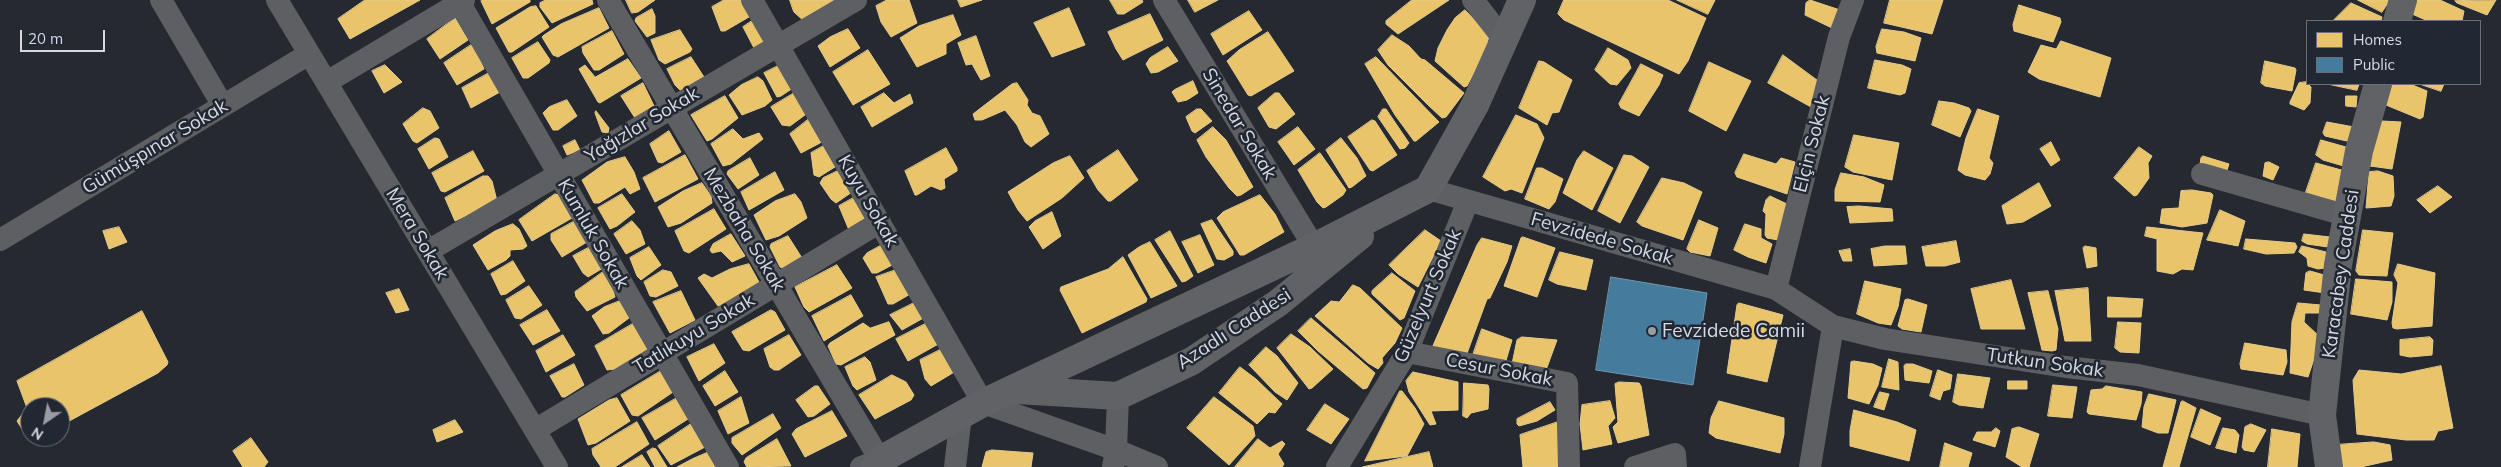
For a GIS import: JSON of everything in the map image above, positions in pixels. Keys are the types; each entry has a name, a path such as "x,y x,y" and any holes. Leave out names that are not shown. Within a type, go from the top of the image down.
{"street":[{"path":"161,0 223,106"},
{"name":"Mera Sokak","path":"277,0 557,467"},
{"name":"Mezbaha Sokak","path":"608,0 776,284 872,465"},
{"name":"Kuyu Sokak","path":"752,0 880,222 972,409"},
{"name":"Yağızlar Sokak","path":"428,251 778,44 856,0"},
{"name":"Sinedar Sokak","path":"1164,0 1314,247"},
{"path":"1473,0 1505,41"},
{"path":"1428,189 1475,105 1522,0"},
{"name":"Elçin Sokak","path":"1776,290 1839,37 1853,0"},
{"path":"2397,20 2403,0"},
{"path":"327,82 460,1"},
{"name":"Kumluk Sokak","path":"460,1 728,467"},
{"name":"Gümüşpınar Sokak","path":"0,240 309,54"},
{"name":"Karacabey Caddesi","path":"2328,467 2322,415 2338,265 2359,151 2378,85"},
{"path":"2202,174 2348,216"},
{"name":"Azadlı Caddesi","path":"872,465 972,409 1016,390 1314,247 1428,189"},
{"name":"Fevzidede Sokak","path":"1428,189 1776,290"},
{"name":"Güzelyurt Sokak","path":"1337,467 1407,352 1468,201"},
{"name":"Azadlı Caddesi","path":"1016,390 1118,396 1192,361 1278,303 1399,204"},
{"name":"Tatlıkuyu Sokak","path":"535,430 880,222"},
{"name":"Tutkun Sokak","path":"1776,290 1833,326 1885,339 2066,367 2138,375 2322,415"},
{"path":"1810,467 1833,326"},
{"name":"Cesur Sokak","path":"1407,352 1567,383 1569,467"},
{"path":"1115,458 1118,396"},
{"path":"955,467 972,409 1115,458 1156,467"},
{"path":"1635,467 1675,461"}],"building: Homes":[{"path":"365,0 420,0 350,39 338,19"},
{"path":"482,0 530,0 530,2 492,24"},
{"path":"546,0 592,0 593,4 552,23 540,7 540,3"},
{"path":"626,0 655,0 638,12 632,13"},
{"path":"724,0 746,0 754,14 725,31 721,31 712,7"},
{"path":"790,0 838,0 805,22 794,12"},
{"path":"887,0 909,0 917,23 891,37 881,22 876,6"},
{"path":"958,0 982,0 961,7"},
{"path":"1110,0 1142,0 1143,2 1124,14 1118,14"},
{"path":"1188,0 1218,0 1195,12"},
{"path":"1412,0 1449,0 1398,34 1386,24 1386,21"},
{"path":"1564,0 1668,0 1706,18 1688,61 1679,74 1564,20 1558,14"},
{"path":"1677,0 1715,0 1708,14"},
{"path":"1810,0 1840,10 1836,30 1805,15 1806,3"},
{"path":"1890,0 1943,0 1932,34 1884,23"},
{"path":"2358,0 2390,0 2382,12"},
{"path":"2417,0 2440,0 2464,11 2462,20 2426,20 2412,14"},
{"path":"2496,0 2487,15 2455,1"},
{"path":"2351,3 2382,17 2381,20 2334,20"},
{"path":"2019,5 2060,18 2061,22 2053,42 2014,31 2013,25"},
{"path":"536,6 549,27 512,52 509,52 496,28 530,7"},
{"path":"599,8 609,28 558,57 553,55 542,37 561,24"},
{"path":"1069,8 1085,45 1052,57 1034,23"},
{"path":"652,9 655,16 655,33 647,37 635,21 636,18"},
{"path":"1465,10 1489,35 1486,51 1467,86 1464,87 1435,61 1438,48 1447,30 1455,18"},
{"path":"1249,11 1262,30 1223,55 1211,34"},
{"path":"1150,14 1163,40 1123,60 1108,32"},
{"path":"953,15 961,35 946,44 946,54 917,67 900,38 919,26"},
{"path":"455,18 468,40 440,59 427,39"},
{"path":"755,19 768,41 754,48 743,27"},
{"path":"848,29 860,48 830,67 818,46 830,37"},
{"path":"1882,29 1904,32 1921,38 1915,61 1877,53 1876,47"},
{"path":"680,30 692,49 690,52 665,64 659,60 651,40"},
{"path":"612,31 624,54 599,70 594,70 583,53 582,47"},
{"path":"1268,32 1294,71 1251,96 1248,95 1227,61 1239,50"},
{"path":"1392,35 1409,46 1421,59 1425,60 1464,93 1446,117 1442,118 1428,105 1388,65 1378,50"},
{"path":"976,36 990,76 981,80 972,64 966,65 958,43"},
{"path":"2061,41 2111,58 2100,97 2039,79 2028,72 2041,45 2056,49"},
{"path":"538,42 550,60 549,63 528,78 523,78 512,58"},
{"path":"471,45 476,50 484,69 457,85 444,63"},
{"path":"1168,47 1178,61 1158,72 1151,73 1146,64 1150,58"},
{"path":"1608,48 1628,60 1631,68 1617,85 1610,84 1595,70"},
{"path":"868,50 890,84 853,105 833,72"},
{"path":"1783,55 1821,83 1811,107 1768,83"},
{"path":"691,57 704,77 682,92 675,85 667,69"},
{"path":"1376,57 1439,122 1416,141 1414,141 1395,115 1365,64"},
{"path":"628,59 641,78 600,103 598,102 579,69 585,65 595,77"},
{"path":"1875,60 1902,65 1911,69 1905,93 1900,95 1868,88"},
{"path":"1539,61 1544,62 1572,80 1559,112 1552,113 1547,125 1519,108"},
{"path":"2265,61 2295,68 2292,91 2265,86 2261,83"},
{"path":"1709,62 1751,81 1726,131 1689,111"},
{"path":"1641,64 1663,75 1659,85 1639,116 1621,108 1619,104"},
{"path":"385,65 402,82 384,93 372,71"},
{"path":"778,66 793,88 777,97 764,73"},
{"path":"489,73 500,92 471,108 462,88"},
{"path":"758,77 763,81 772,100 765,106 742,115 729,95 741,85"},
{"path":"1193,81 1198,93 1187,100 1178,102 1172,92"},
{"path":"2306,82 2306,85 2311,87 2310,103 2304,110 2290,104 2299,83"},
{"path":"643,83 655,108 635,118 621,96"},
{"path":"1017,83 1028,100 1027,105 1032,113 1040,116 1049,134 1031,147 1025,142 1017,125 1005,110 982,120 975,120 973,114 1012,84"},
{"path":"2333,85 2359,85 2357,90"},
{"path":"2391,85 2412,85 2427,91 2423,117 2420,119 2386,105"},
{"path":"2423,85 2444,85 2441,91"},
{"path":"796,92 809,112 790,126 782,125 771,107"},
{"path":"884,93 894,103 910,94 913,103 872,127 861,107"},
{"path":"1275,93 1279,93 1295,114 1276,129 1269,127 1258,108"},
{"path":"725,96 738,118 707,141 691,115"},
{"path":"2346,96 2357,96 2356,107 2346,106"},
{"path":"567,100 577,116 558,130 553,130 543,113 549,107"},
{"path":"1939,101 1954,103 1969,108 1971,111 1960,137 1932,125"},
{"path":"423,108 430,111 439,128 417,143 413,141 403,124"},
{"path":"1197,109 1201,109 1212,121 1195,133 1192,131 1186,117"},
{"path":"1383,109 1386,109 1409,143 1405,148 1400,149 1378,117"},
{"path":"1978,109 1999,116 1989,158 1993,163 1990,174 1985,180 1965,175 1958,170 1966,138"},
{"path":"596,111 609,128 608,133 602,132 595,113"},
{"path":"1516,115 1537,124 1544,138 1522,193 1511,189 1505,191 1483,177"},
{"path":"809,119 825,138 820,143 801,153 790,134"},
{"path":"1372,120 1375,121 1397,155 1373,171 1370,170 1348,137"},
{"path":"2327,122 2354,127 2351,142 2325,136 2323,133"},
{"path":"2379,122 2401,122 2392,169 2370,166 2369,163"},
{"path":"1213,127 1226,140 1253,187 1241,195 1237,196 1229,188 1206,157 1197,140"},
{"path":"1298,127 1315,149 1294,165 1278,142"},
{"path":"733,129 743,139 759,133 763,139 731,164 723,166 711,144"},
{"path":"669,131 681,152 662,163 658,162 650,144"},
{"path":"1854,135 1899,143 1892,180 1853,172 1845,167"},
{"path":"435,138 439,139 448,157 429,169 418,149"},
{"path":"1341,138 1357,158 1366,176 1349,188 1326,150"},
{"path":"575,140 580,150 567,155 563,146"},
{"path":"2321,140 2353,149 2347,167 2323,160 2316,155"},
{"path":"2051,142 2060,160 2051,166 2040,149"},
{"path":"827,144 838,165 819,177 814,175 811,153"},
{"path":"2139,147 2152,156 2148,163 2149,178 2137,195 2134,196 2114,178"},
{"path":"946,148 957,171 944,179 945,188 941,190 931,186 915,195 905,171"},
{"path":"1118,150 1138,180 1111,201 1108,201 1098,190 1087,171"},
{"path":"473,151 484,171 445,192 441,191 432,173"},
{"path":"1584,151 1613,168 1592,210 1563,193 1577,160"},
{"path":"1320,153 1346,190 1343,195 1323,208 1317,202 1298,170"},
{"path":"1744,154 1776,164 1781,158 1795,162 1787,194 1737,177 1735,173"},
{"path":"685,155 698,179 655,202 643,178"},
{"path":"1624,155 1632,156 1649,167 1620,223 1598,211"},
{"path":"1070,156 1084,178 1062,198 1027,221 1008,192 1053,163"},
{"path":"2203,156 2229,164 2226,173 2200,164"},
{"path":"625,157 634,172 640,189 630,194 625,187 599,203 594,203 582,180 607,162"},
{"path":"750,158 759,175 738,189 727,174 728,171"},
{"path":"2269,162 2279,167 2273,180 2263,176 2265,163"},
{"path":"2316,163 2345,171 2333,212 2304,198"},
{"path":"1537,168 1542,168 1563,179 1555,202 1549,209 1525,199"},
{"path":"842,169 855,190 836,203 820,183 823,178"},
{"path":"2378,171 2393,176 2394,196 2391,206 2366,208 2369,172"},
{"path":"775,172 784,190 749,210 741,192"},
{"path":"1841,173 1864,177 1884,185 1880,202 1835,201 1835,190"},
{"path":"483,176 488,176 492,181 497,201 455,221 445,198"},
{"path":"1662,178 1684,183 1702,192 1683,240 1642,226 1637,222"},
{"path":"702,183 711,196 712,203 681,223 668,227 658,207 683,191"},
{"path":"2039,183 2051,206 2023,222 2007,224 2002,206"},
{"path":"2438,186 2452,197 2430,213 2417,200"},
{"path":"2192,190 2213,195 2207,223 2182,227 2160,223 2162,209 2179,208 2181,191"},
{"path":"555,194 560,195 572,218 532,241 519,220"},
{"path":"622,194 635,212 610,229 598,208"},
{"path":"795,194 801,202 807,218 779,236 766,240 754,215 775,201"},
{"path":"1260,195 1275,214 1284,232 1244,255 1240,255 1217,218 1223,212"},
{"path":"857,196 870,217 849,230 839,206"},
{"path":"1770,196 1787,204 1778,240 1767,238 1765,235 1766,214 1763,211 1766,200"},
{"path":"1859,206 1892,209 1893,221 1850,223 1847,207"},
{"path":"714,209 726,229 689,253 684,251 675,231"},
{"path":"2220,210 2245,221 2238,246 2207,240"},
{"path":"1052,212 1061,236 1043,249 1029,227 1035,221"},
{"path":"1212,220 1233,251 1233,255 1224,260 1217,259 1201,224"},
{"path":"1699,220 1718,228 1710,256 1690,252 1687,249"},
{"path":"575,221 587,242 562,257 551,240 551,234"},
{"path":"632,221 640,230 645,244 626,254 614,234"},
{"path":"513,224 519,229 527,246 523,249 510,250 510,256 506,260 488,270 473,245 495,231"},
{"path":"1745,224 1761,229 1761,238 1772,244 1766,263 1734,250"},
{"path":"119,227 127,242 109,249 103,231"},
{"path":"2147,227 2203,233 2193,270 2182,269 2173,274 2157,271 2157,239 2145,236"},
{"path":"1425,230 1441,241 1418,287 1398,274 1389,265"},
{"path":"2363,230 2393,233 2387,276 2359,275 2356,271"},
{"path":"1170,231 1193,276 1186,281 1182,282 1155,240"},
{"path":"731,234 745,256 732,262 721,251 712,253 710,250 713,244"},
{"path":"2304,234 2330,237 2328,247 2307,244 2302,241"},
{"path":"1200,235 1214,265 1198,273 1182,242"},
{"path":"788,236 802,258 785,269 780,267 770,247 771,244"},
{"path":"1523,237 1555,248 1537,297 1504,286 1521,238"},
{"path":"1482,238 1512,246 1507,262 1490,298 1487,299 1466,356 1432,348 1477,245"},
{"path":"2246,239 2295,243 2297,247 2294,253 2266,254 2244,249"},
{"path":"1956,241 1960,262 1945,266 1926,266 1922,247"},
{"path":"1150,242 1177,286 1151,298 1128,255"},
{"path":"884,244 894,264 877,273 872,273 863,258 867,253"},
{"path":"592,246 603,268 588,277 583,273 573,256"},
{"path":"1885,246 1905,246 1907,264 1874,266 1871,249"},
{"path":"2085,246 2096,248 2097,266 2087,268 2083,248"},
{"path":"2302,246 2326,252 2325,268 2318,269 2308,266 2307,258 2299,252"},
{"path":"649,247 661,265 641,280 637,276 630,258"},
{"path":"1850,249 1852,261 1843,261 1839,251"},
{"path":"1560,252 1593,260 1586,290 1557,284 1549,280"},
{"path":"1123,257 1147,299 1146,302 1082,333 1060,290 1061,287 1108,269"},
{"path":"513,261 525,281 506,294 501,295 491,274"},
{"path":"749,264 759,282 723,305 718,306 698,278 704,274 712,278 730,269"},
{"path":"2398,264 2435,273 2432,326 2393,328 2392,323 2398,283 2394,275"},
{"path":"837,265 852,288 809,312 804,307 795,287"},
{"path":"899,269 912,293 893,304 888,304 876,277"},
{"path":"663,270 671,272 678,286 656,297 650,296 644,282"},
{"path":"2310,271 2328,276 2325,293 2304,290 2306,273"},
{"path":"603,272 609,276 615,297 587,311 576,297 575,292"},
{"path":"1392,273 1415,291 1404,318 1400,320 1372,294 1372,291"},
{"path":"2356,279 2392,282 2392,302 2387,320 2351,314"},
{"path":"2011,280 2025,329 1981,329 1971,289"},
{"path":"1865,281 1901,289 1898,307 1891,325 1878,323 1857,314"},
{"path":"1353,285 1360,288 1402,328 1395,343 1382,358 1383,363 1378,369 1368,363 1315,316 1331,301 1339,302"},
{"path":"529,286 542,305 521,319 515,318 506,300"},
{"path":"2088,288 2091,341 2065,341 2055,291"},
{"path":"399,289 409,310 396,313 386,293"},
{"path":"681,291 695,320 670,333 653,302"},
{"path":"2048,291 2058,329 2056,350 2052,351 2042,350 2028,293"},
{"path":"851,295 863,316 824,341 812,316"},
{"path":"2108,297 2143,299 2141,317 2108,317"},
{"path":"1908,299 1927,305 1921,332 1902,329 1898,326 1905,300"},
{"path":"620,301 629,318 609,333 603,334 592,316 604,307"},
{"path":"918,301 927,316 902,330 890,315"},
{"path":"1739,303 1783,315 1767,382 1727,373 1737,305"},
{"path":"2298,303 2321,305 2320,313 2305,313 2304,322 2321,338 2308,377 2290,373 2292,322"},
{"path":"547,310 560,331 533,345 520,325"},
{"path":"771,310 775,312 785,330 749,351 743,350 732,332"},
{"path":"142,311 168,362 158,373 70,421 70,397 23,397 17,381"},
{"path":"1311,318 1375,373 1367,388 1363,389 1318,351 1298,331"},
{"path":"931,321 942,342 908,361 896,339"},
{"path":"636,322 650,348 615,369 607,370 595,346"},
{"path":"889,322 895,335 841,365 836,364 828,346 830,343 863,323 870,328"},
{"path":"2118,322 2141,323 2139,353 2120,352 2115,348"},
{"path":"1482,329 1512,340 1505,364 1473,355"},
{"path":"1291,334 1310,347 1333,369 1312,388 1309,389 1277,348"},
{"path":"563,335 575,355 546,372 536,351"},
{"path":"789,335 801,355 779,370 774,370 770,367 764,349"},
{"path":"1522,337 1557,340 1546,370 1512,364 1517,340"},
{"path":"2430,337 2433,340 2432,355 2410,357 2400,355 2400,340"},
{"path":"2245,343 2286,350 2287,362 2283,375 2241,369 2240,364"},
{"path":"714,344 725,363 699,381 687,357"},
{"path":"946,347 956,371 931,386 925,379 920,360"},
{"path":"1266,347 1277,356 1298,383 1287,400 1275,392 1249,365"},
{"path":"865,357 870,362 876,380 857,390 853,386 845,367"},
{"path":"1889,359 1898,362 1899,390 1882,387"},
{"path":"1851,362 1873,364 1882,368 1878,385 1869,404 1848,398"},
{"path":"574,364 584,385 562,397 550,376"},
{"path":"1906,364 1913,364 1932,371 1929,383 1905,380 1904,366"},
{"path":"2441,366 2453,428 2438,431 2434,440 2406,440 2357,434 2353,380 2359,370 2401,374"},
{"path":"1240,367 1256,379 1282,404 1275,413 1269,412 1257,424 1219,393"},
{"path":"1938,370 1952,375 1950,389 1943,391 1940,400 1930,396"},
{"path":"661,371 673,392 638,416 632,415 621,395"},
{"path":"725,371 738,392 715,406 703,386"},
{"path":"1413,372 1458,382 1458,410 1431,411 1436,424 1430,425 1409,392 1406,381"},
{"path":"1958,374 1990,378 1983,408 1959,405 1953,402"},
{"path":"892,375 906,382 914,395 911,400 875,419 859,395"},
{"path":"2008,381 2027,381 2027,389 2008,389"},
{"path":"1619,382 1639,383 1641,386 1649,435 1618,443 1613,427 1618,422 1615,384"},
{"path":"1464,383 1488,385 1488,409 1471,413 1467,418 1463,416"},
{"path":"2053,385 2077,387 2072,418 2048,416"},
{"path":"815,386 818,386 830,404 814,416 808,417 796,400"},
{"path":"2106,386 2142,392 2141,404 2136,420 2089,414 2087,412 2091,390 2102,389"},
{"path":"1400,391 1415,408 1424,424 1407,456 1365,461"},
{"path":"1880,392 1889,394 1884,410 1874,407"},
{"path":"2149,394 2176,400 2168,433 2158,433 2142,427 2144,407"},
{"path":"741,397 749,423 728,434 718,411"},
{"path":"1214,397 1253,426 1255,436 1229,465 1187,428"},
{"path":"617,398 630,421 596,443 588,445 578,419 609,400"},
{"path":"677,398 688,419 655,440 642,418"},
{"path":"1610,401 1615,418 1608,426 1612,444 1583,450 1580,424 1582,405"},
{"path":"1719,401 1784,418 1784,434 1780,453 1716,438 1709,433 1711,418"},
{"path":"2183,401 2196,408 2179,467 2163,467 2181,402"},
{"path":"1550,402 1555,410 1537,421 1519,426 1517,424 1517,419"},
{"path":"1325,404 1349,419 1331,444 1307,430"},
{"path":"2201,409 2221,418 2210,445 2191,437"},
{"path":"1854,410 1897,422 1916,430 1909,461 1850,446 1850,431"},
{"path":"832,411 847,436 805,457 792,434 796,429"},
{"path":"773,414 781,428 742,455 732,443 732,438"},
{"path":"455,420 463,432 437,442 433,430"},
{"path":"637,422 649,444 615,467 601,467 593,455 592,449"},
{"path":"1558,422 1561,467 1523,467 1520,435"},
{"path":"691,424 705,447 671,465 658,446"},
{"path":"2251,424 2266,430 2254,452 2244,450 2242,447 2245,427"},
{"path":"2019,427 2039,434 2029,467 2022,467 2006,457 2012,429"},
{"path":"1996,428 2000,431 1995,447 1973,440 1977,432 1991,432"},
{"path":"2223,428 2235,430 2239,435 2236,453 2216,448"},
{"path":"2272,429 2300,434 2297,467 2268,467"},
{"path":"251,438 268,462 264,467 243,467 233,451"},
{"path":"777,439 791,466 747,467 744,462 746,458"},
{"path":"1258,439 1270,448 1282,441 1285,444 1278,454 1284,464 1282,467 1235,467"},
{"path":"2374,442 2390,445 2392,460 2361,467 2338,467 2335,445"},
{"path":"1945,443 1972,453 1968,467 1940,467"},
{"path":"653,448 656,449 667,467 655,467 647,452"},
{"path":"992,450 1033,453 1031,467 982,467 986,452"},
{"path":"709,452 717,467 677,467 692,459"},
{"path":"1429,452 1433,467 1363,467"},
{"path":"642,455 650,467 622,467"}],"building: Public":[{"name":"Fevzidede Camii","path":"1611,277 1707,293 1693,385 1596,370"}],"place":[{"name":"Fevzidede Camii","path":"1652,331"}]}
